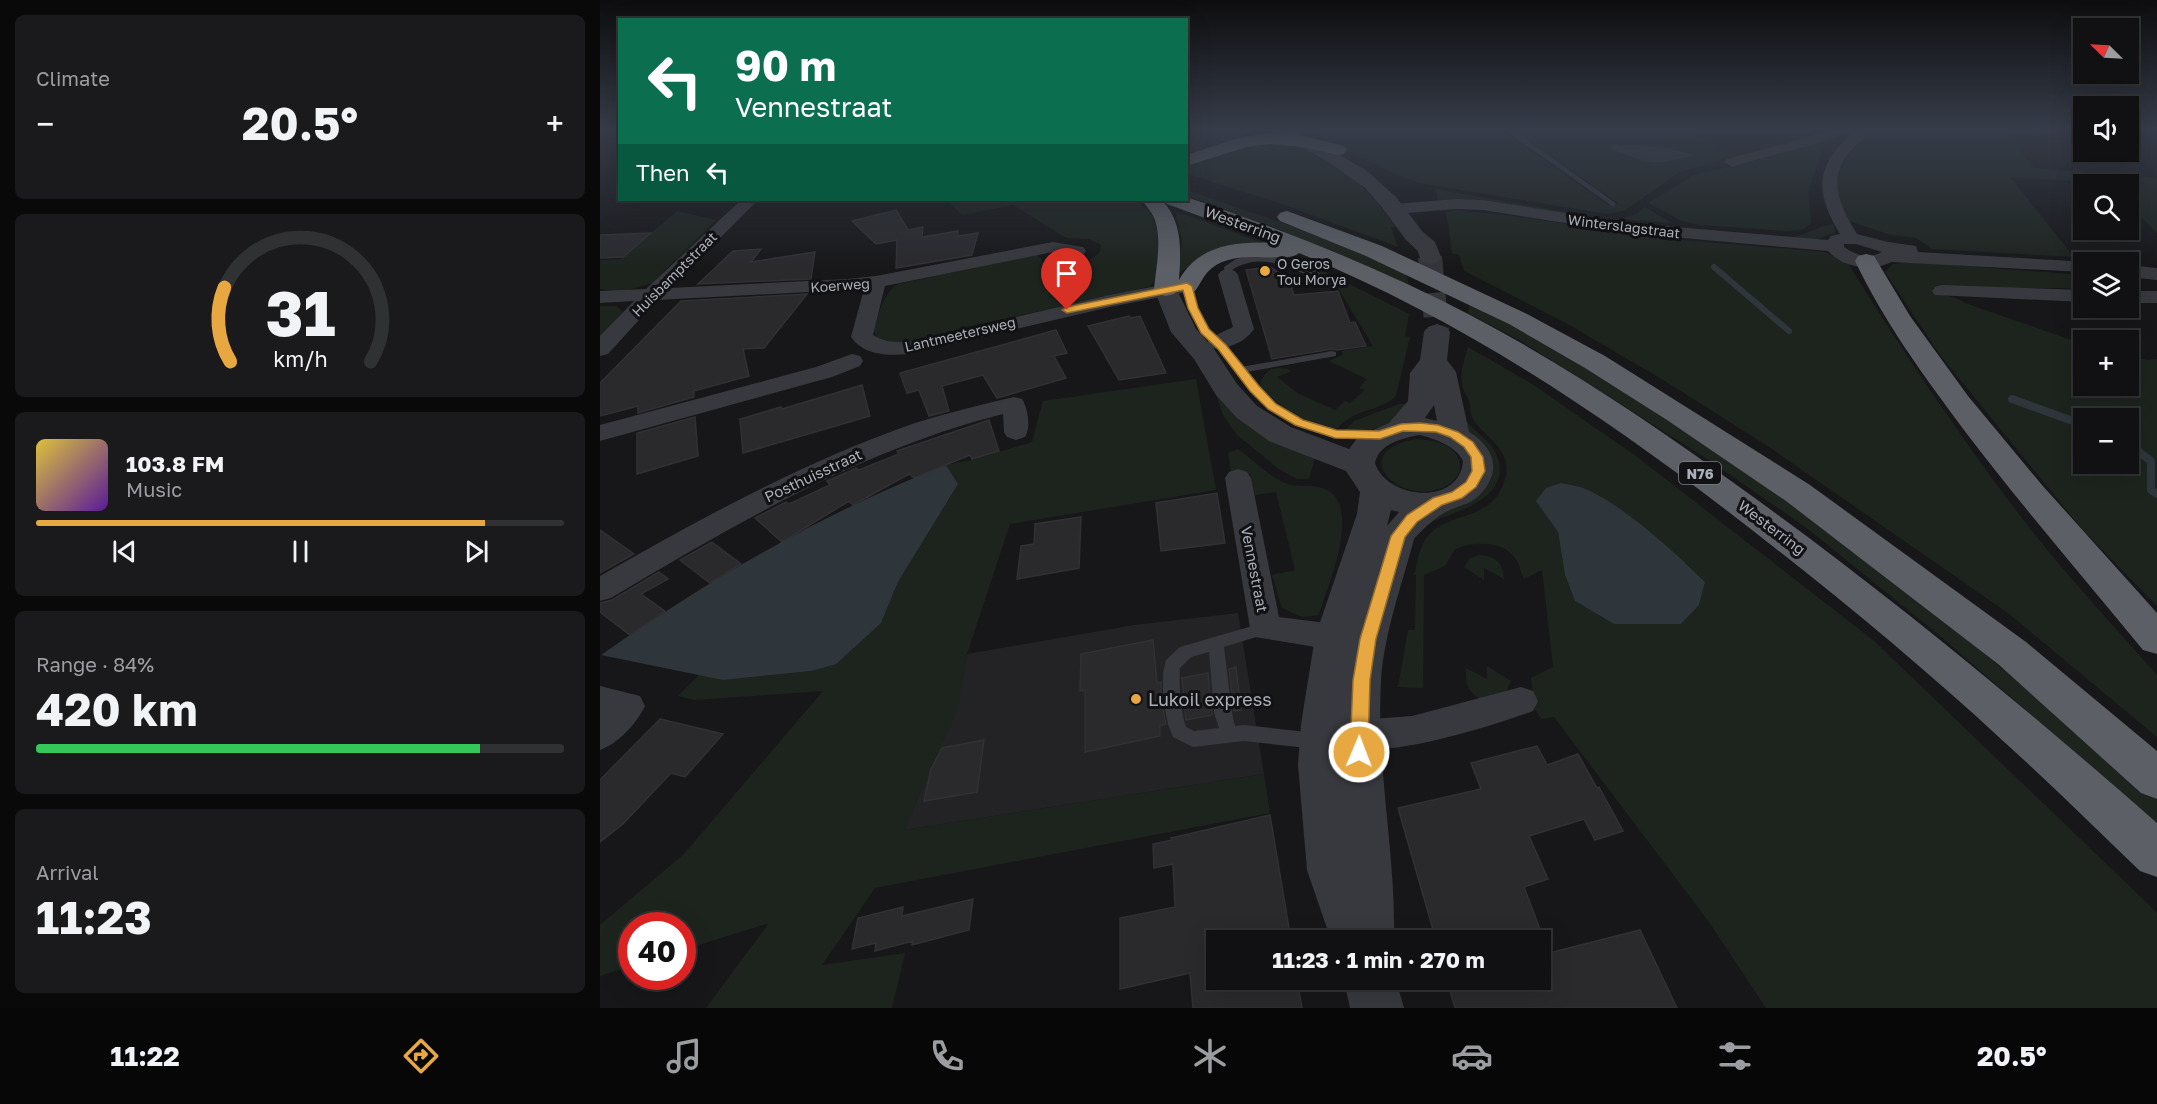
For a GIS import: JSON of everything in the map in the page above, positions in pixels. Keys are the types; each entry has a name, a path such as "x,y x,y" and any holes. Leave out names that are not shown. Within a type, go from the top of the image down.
{"highway":[{"name":"Westerring","path":"1188,185 1261,207 1374,252 1518,319 1595,362 1798,493 2012,653 2157,780"},
{"path":"1153,201 1166,219 1177,287"},
{"name":"Westerring","path":"1177,201 1265,232 1371,276 1466,324 1616,415 1695,469 1812,557 1999,711 2157,854"},
{"path":"1177,287 1206,260 1242,249 1264,248 1321,255"},
{"path":"1872,251 1876,282 1921,351 1993,447 2157,639"}],"street":[{"path":"1359,175 1382,194 1405,208"},
{"path":"1377,175 1390,183 1405,208 1414,238 1429,252"},
{"path":"1830,175 1828,195 1834,212 1872,251"},
{"name":"Huisbamptstraat","path":"600,349 651,295 749,201"},
{"name":"Winterslagstraat","path":"1405,208 1456,204 1483,205 1628,228 1833,246 1841,254 1872,251 2073,265"},
{"name":"Winterslagstraat","path":"1833,246 1837,240 1872,251"},
{"name":"Koerweg","path":"600,297 876,282 1053,247 1077,251"},
{"path":"2139,272 2157,274"},
{"path":"1218,343 1244,329 1228,275"},
{"name":"Lantmeetersweg","path":"876,282 862,337 878,348 891,349 910,348 1177,287"},
{"path":"1177,287 1193,308 1204,330 1241,370 1254,389 1272,406 1299,423 1335,434 1429,428 1454,434 1468,444 1477,457 1478,471 1471,484 1457,495 1438,502 1412,519 1398,536 1368,639 1361,680 1340,738 1323,810 1331,870 1352,930"},
{"path":"1177,287 1184,332 1205,355 1226,389 1247,412 1280,435 1368,478 1394,499 1415,503 1438,502"},
{"path":"1941,291 1967,297 2073,296"},
{"path":"2139,297 2157,297"},
{"path":"1369,930 1368,866 1359,768 1340,738 1334,637 1374,514 1362,454 1369,443 1391,431 1422,402 1424,373 1433,361 1437,332"},
{"path":"600,433 824,372 852,361"},
{"path":"1433,361 1442,372 1454,434"},
{"name":"Posthuisstraat","path":"600,590 719,521 849,458 912,433 1014,404 1016,432"},
{"name":"Vennestraat","path":"1238,478 1266,628 1334,637"},
{"path":"600,700 628,706 600,735"},
{"path":"1340,738 1412,731 1521,701"},
{"path":"1372,990 1377,1008"}],"lane":[{"path":"1228,275 1227,268 1248,259 1282,261 1334,287"},
{"path":"1241,370 1304,363 1332,354"},
{"path":"1266,628 1186,652 1172,665 1170,680 1175,723 1179,732 1193,739 1244,733 1340,738"},
{"path":"1216,643 1223,713 1229,734"}],"shaded area":[{"path":"1190,175 1349,175 1373,198 1395,227 1391,227 1398,247 1279,203"},
{"path":"1396,175 1566,175 1608,205 1618,203 1578,175 1675,175 1624,211 1607,214 1420,183"},
{"path":"1694,175 1814,175 1808,191 1811,223 1804,229 1787,231 1698,225 1682,221 1648,203"},
{"path":"1839,175 2073,175 2073,181 2010,177 2073,257 1932,249 1916,238 1891,235 1849,221 1840,204 1836,186"},
{"path":"2139,177 2157,178 2157,233 2139,215"},
{"path":"1435,189 1629,223 1794,237 1834,224 1835,232 1818,239 1796,239 1635,225 1477,199 1438,200"},
{"path":"1188,190 1325,238 1406,273 1409,285 1281,230 1188,196"},
{"path":"948,201 1136,201 1148,210 1156,225 1158,255 1154,282 1150,286 1136,290 962,328 913,342 900,343 877,339 874,331 882,305 888,293 898,284 1037,254 1046,265 1060,267 1074,265 1100,252 1101,245 1089,239 1066,238 1013,205 962,215"},
{"path":"1645,207 1672,223 1619,219 1638,213"},
{"path":"1456,210 1521,217 1646,237 1824,252 1849,265 1930,391 2018,513 2068,575 2157,675 2157,737 2008,613 1766,445 1660,378 1566,323 1464,271 1459,255 1452,253 1445,212"},
{"path":"677,211 716,220 652,283 621,292 600,289 600,260 621,259"},
{"path":"1175,211 1260,242 1217,252 1187,267 1179,274 1182,240"},
{"path":"1913,262 2073,274 2073,288 1932,288 1965,303 2073,341 2073,396 2139,396 2139,358 2157,359 2157,606 2082,529 1940,355 1885,272 1893,264"},
{"path":"1312,270 1321,270 1409,314 1405,336 1410,337 1396,396 1382,405 1359,413 1336,430 1305,420 1275,401 1260,386 1267,372 1275,368 1285,369 1291,371 1277,377 1299,394 1335,410 1345,401 1350,403 1365,390 1359,388 1367,379 1329,361 1342,355 1342,351 1373,346 1339,290 1339,285"},
{"path":"1470,303 1521,330 1664,415 1808,513 1979,649 2157,800 2157,823 1940,636 1808,529 1712,462 1521,341 1468,313"},
{"path":"600,306 617,306 623,312 600,338"},
{"path":"1468,347 1532,384 1636,456 1873,640 2157,913 2157,1008 1766,1008 1709,922 1554,717 1542,719 1535,710 1531,678 1553,667 1542,570 1524,579 1518,563 1511,554 1497,545 1480,543 1455,549 1445,566 1424,575 1423,688 1398,687 1408,630 1415,630 1416,575 1414,575 1425,540 1445,523 1480,510 1490,503 1499,494 1507,470 1503,454 1473,420 1471,414 1469,400 1462,383 1462,372","holes":["1558,532 1686,563 1705,582 1699,605 1681,624 1614,624 1575,601 1565,575"]},
{"path":"1196,379 1216,490 1010,524 967,654 959,706 904,830 1264,774 1270,813 875,888 822,965 905,953 892,1008 706,1008 769,923 696,946 696,912 618,912 618,970 600,976 600,925 684,854 823,691 695,700 678,696 700,674 723,680 811,671 881,623 898,582 958,484 946,465 972,460 1032,442 1043,401"},
{"path":"1211,380 1316,454 1309,479 1297,479 1279,469 1237,435 1223,415"},
{"path":"1399,404 1413,404 1397,417 1375,429 1344,431 1354,421"},
{"path":"1465,419 1494,450 1499,463 1496,485 1469,507 1416,527 1483,491 1491,480 1492,466 1462,426"},
{"path":"1417,439 1440,443 1456,455 1460,467 1459,473 1449,484 1432,491 1414,491 1399,486 1388,477 1382,466 1384,455 1395,446"},
{"path":"1238,449 1285,483 1323,488 1337,500 1342,514 1342,531 1334,568 1319,615 1302,617 1282,608 1272,575 1295,570 1276,492 1255,495 1250,474 1232,477 1228,453"},
{"path":"946,465 958,484 898,582 881,623 836,664 811,671 723,680 601,655 683,600 811,526 855,504"},
{"path":"1561,483 1585,489 1619,508 1664,544 1705,582 1699,605 1681,624 1614,624 1575,601 1565,575 1558,532 1536,501 1546,488"},
{"path":"1479,555 1497,561 1502,568 1504,579 1484,568 1484,580 1464,567 1470,558"},
{"path":"1238,613 1264,774 904,830 958,706 967,654 1134,625"},
{"path":"1487,666 1511,681 1505,693 1482,700 1468,687 1466,668 1487,679"}],"building":[{"path":"896,210 908,230 923,227 922,237 958,231 958,236 978,233 972,255 896,268 897,240 876,244 852,221"},
{"path":"651,233 623,257 600,258 600,235"},
{"path":"761,249 751,262 815,252 811,279 698,284 733,251"},
{"path":"1270,267 1289,279 1294,295 1338,291 1350,323 1355,322 1366,346 1272,359 1246,270"},
{"path":"807,294 764,348 743,349 749,376 694,391 694,397 638,413 638,406 600,416 600,383 681,301"},
{"path":"1129,316 1131,318 1140,316 1166,373 1119,380 1088,326"},
{"path":"1056,330 1067,353 1054,356 1066,378 997,398 983,375 942,386 949,411 929,416 919,390 907,393 900,373"},
{"path":"862,385 870,416 743,453 740,419"},
{"path":"695,417 698,456 637,474 637,433"},
{"path":"989,420 999,451 972,459 970,455 914,478 909,474 853,505 849,501 782,542 755,518 786,502 789,504 830,485 827,481 856,468 859,470 899,454 897,451"},
{"path":"1217,493 1225,543 1161,551 1156,503"},
{"path":"1081,517 1079,568 1017,579 1021,546 1034,544 1035,524"},
{"path":"600,530 634,554 600,573"},
{"path":"712,542 741,564 710,583 680,560"},
{"path":"659,572 668,579 641,594 665,611 630,635 600,612 600,603 612,600"},
{"name":"Lukoil express","path":"1153,640 1157,683 1161,682 1161,699 1166,724 1160,726 1160,736 1085,752 1085,690 1080,691 1081,654"},
{"path":"1236,667 1241,710 1234,711 1229,669"},
{"path":"1208,673 1212,715 1186,720 1182,678"},
{"path":"660,719 723,734 685,777 671,773 623,824 600,842 600,780"},
{"path":"984,740 977,792 924,801 931,769 942,748"},
{"path":"1537,746 1547,765 1578,754 1623,831 1595,840 1584,819 1529,836 1548,879 1524,887 1540,930 1433,930 1398,808 1481,789 1471,763"},
{"path":"1270,815 1289,930 1206,930 1206,990 1299,990 1302,1008 1193,1008 1190,973 1120,989 1120,918 1175,907 1173,864 1154,868 1153,844 1172,840 1171,838"},
{"path":"973,899 969,930 912,945 913,941 875,951 876,943 852,949 858,918 903,907 902,916"},
{"path":"1640,930 1677,1008 1455,1008 1450,990 1551,990 1551,952"}],"waterway":[{"path":"1572,175 1613,204"},
{"path":"1714,267 1789,331"},
{"path":"2012,399 2073,421"},
{"path":"2139,452 2151,461 2151,490 2157,494"}],"tunnel":[{"path":"1430,257 1437,332"}],"place":[{"name":"O Geros Tou Morya","path":"1265,271"},
{"name":"Lukoil express","path":"1136,699"}],"route":[{"path":"1067,310 1187,286 1193,308 1204,330 1222,347 1254,389 1272,406 1299,423 1335,434 1380,435 1401,428 1420,426 1438,429 1454,434 1468,444 1477,457 1478,471 1471,484 1457,495 1438,502 1412,519 1398,536 1368,639 1361,680 1359,752"}]}
